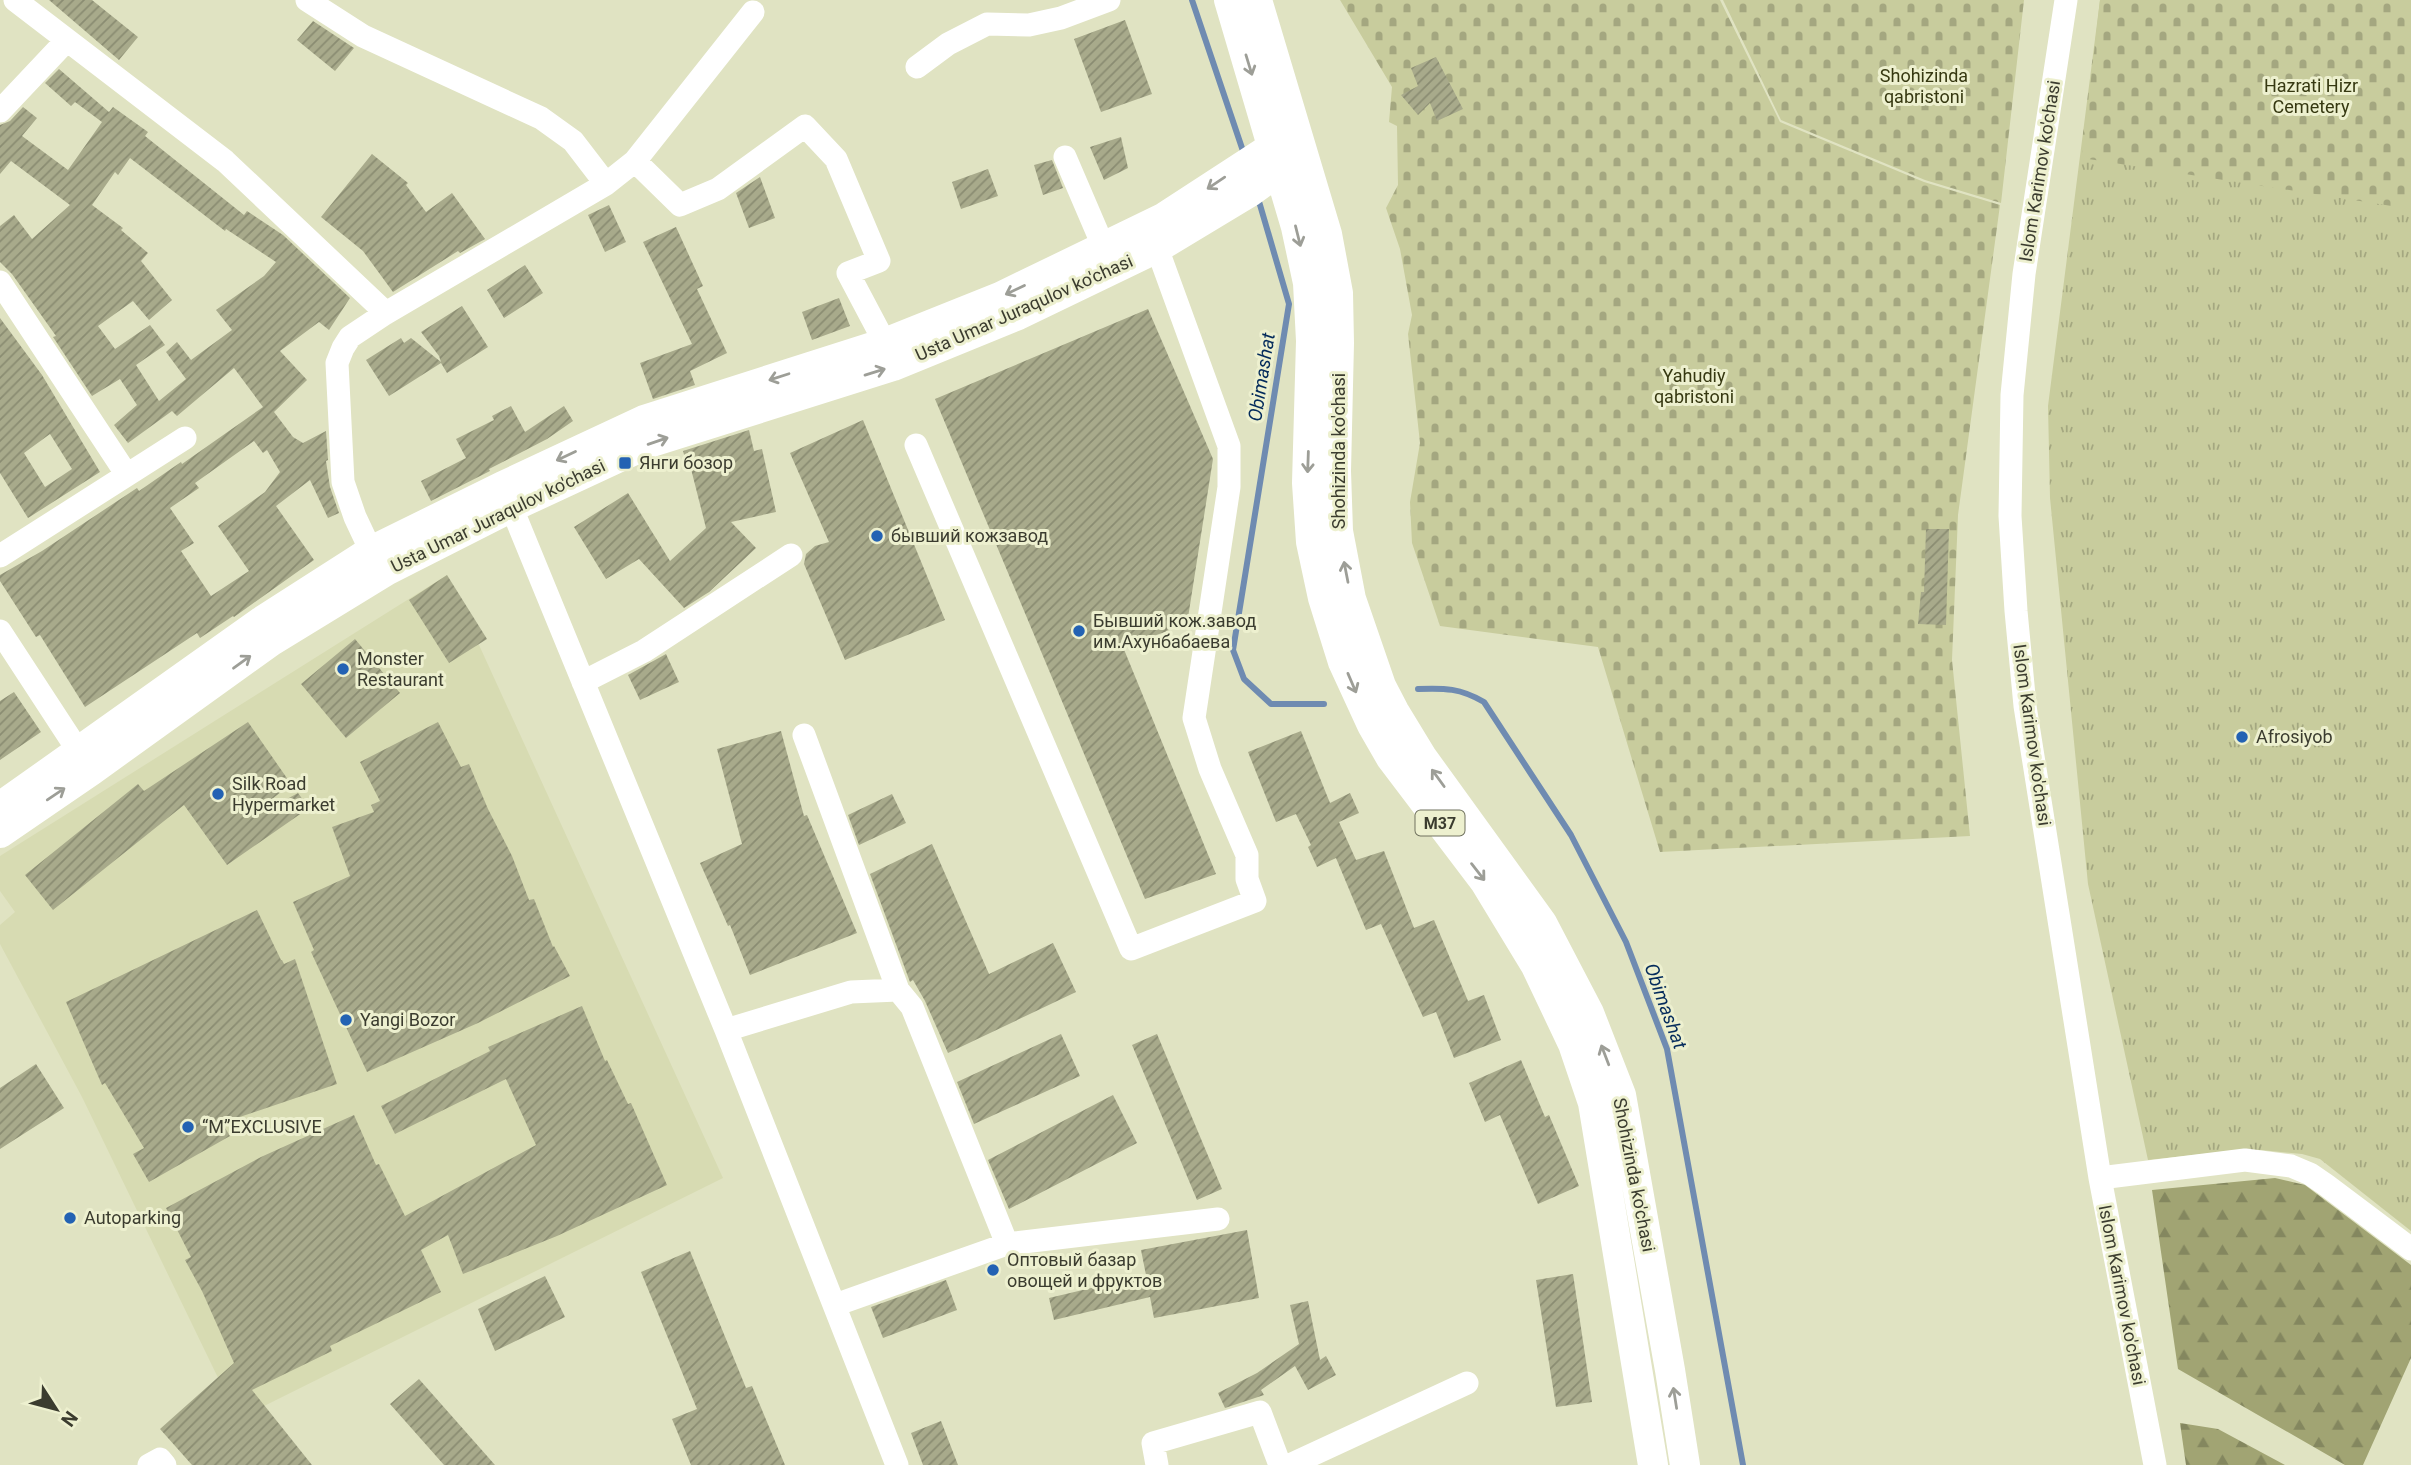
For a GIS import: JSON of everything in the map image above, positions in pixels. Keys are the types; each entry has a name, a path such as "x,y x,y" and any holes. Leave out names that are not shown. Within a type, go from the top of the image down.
{"main road":[{"name":"Shohizinda ko'chasi","path":"1229,0 1288,152 1327,234 1338,293 1338,531 1351,599 1378,677 1394,711 1422,757 1542,923 1589,1013 1620,1095 1685,1465"},
{"name":"Shohizinda ko'chasi","path":"1257,0 1288,152 1308,283 1311,341 1307,483 1311,542 1323,598 1343,662 1372,725 1391,758 1485,881 1536,966 1573,1044 1593,1103 1653,1465"},
{"name":"Usta Umar Juraqulov ko'chasi","path":"0,833 270,642 507,497 644,420 885,343 1000,297 1104,248 1288,152"},
{"name":"Usta Umar Juraqulov ko'chasi","path":"0,807 262,621 371,551 652,442 893,366 1018,315 1157,248 1250,192 1288,152"}],"street":[{"path":"15,0 225,161 386,313"},
{"path":"307,0 363,36 541,118 573,141 606,184"},
{"path":"918,67 948,44 987,24 1029,24 1061,18 1109,0"},
{"name":"Islom Karimov ko'chasi","path":"2066,0 2024,274 2012,395 2010,516 2025,706 2099,1178 2154,1465"},
{"path":"371,551 343,482 337,363 350,337 386,313 606,184 635,161 753,12"},
{"path":"0,111 67,40"},
{"path":"635,161 680,205 718,189 804,125 836,159 878,261 848,273 885,343"},
{"path":"1065,157 1104,248"},
{"path":"916,445 1131,949 1255,901 1247,879 1247,855 1210,769 1194,718 1229,487 1229,446 1157,248"},
{"path":"0,282 127,475"},
{"path":"0,556 185,438"},
{"path":"507,497 726,1030 897,1465"},
{"path":"583,682 643,651 791,555"},
{"path":"0,631 79,752"},
{"path":"804,735 898,990 912,1007 1007,1244"},
{"path":"726,1030 850,992 898,990"},
{"path":"2099,1178 2245,1160 2291,1166 2326,1185 2411,1249"},
{"path":"835,1305 1007,1244 1218,1219"},
{"path":"1290,1465 1467,1383"},
{"path":"1157,1465 1153,1443 1260,1412 1280,1465"},
{"path":"149,1465 160,1459 164,1465"}],"shaded area":[{"name":"Yangi Bozor","path":"447,575 723,1178 238,1419 82,1097 0,944 0,925 15,912 0,891 0,856"}],"green space":[{"name":"Yahudiy qabristoni","path":"1340,0 1720,0 1780,122 1924,182 2000,205 1958,515 1952,660 1970,836 1660,852 1598,647 1440,626 1412,543 1410,502 1420,443 1408,334 1412,315 1400,249 1386,208 1398,185 1397,126 1389,122 1392,87"},
{"name":"Shohizinda qabristoni","path":"1723,0 2024,0 2001,203 1925,180 1781,120"},
{"name":"Afrosiyob","path":"2100,0 2411,0 2411,1231 2320,1159 2302,1154 2240,1150 2148,1160 2088,884 2050,498 2048,406"},
{"name":"Hazrati Hizr Cemetery","path":"2100,0 2411,0 2411,209 2082,158"},
{"path":"2275,1178 2305,1185 2411,1265 2411,1358 2363,1465 2345,1465 2178,1369 2152,1190"},
{"path":"2180,1423 2218,1429 2285,1465 2186,1465"}],"building":[{"path":"49,0 92,0 138,37 119,60"},
{"path":"1125,20 1152,94 1101,112 1074,39"},
{"path":"313,21 354,48 335,71 297,40"},
{"path":"1436,57 1463,109 1437,121 1430,103 1418,115 1401,95 1418,86 1411,68"},
{"path":"59,69 109,112 113,107 148,132 145,136 244,215 247,211 283,235 350,298 329,330 319,322 280,351 307,380 274,412 293,437 303,443 326,431 326,461 330,487 339,513 328,518 310,480 276,506 314,560 234,617 200,638 197,633 85,707 40,635 36,637 0,581 0,575 42,551 137,488 139,491 181,462 182,464 263,407 234,368 177,416 172,411 128,443 114,425 137,405 120,379 92,396 53,337 56,336 12,274 0,262 0,226 14,215 32,239 70,205 11,161 0,174 0,125 10,121 23,107 37,118 22,136 68,170 102,122 75,102 71,106 45,83","holes":["130,158 225,231 226,229 276,262 264,276 216,310 232,330 191,360 177,342 166,352 186,379 159,401 136,365 165,345 150,325 115,349 98,326 133,301 149,320 172,300 141,261 148,253 121,230 123,228 92,205 115,172 118,175","254,441 263,453 267,450 280,472 265,492 218,526 249,571 211,596 181,551 194,543 170,508 199,488 195,483"]},
{"path":"1121,137 1128,168 1104,180 1090,147"},
{"path":"372,154 408,183 406,185 426,212 452,193 485,239 460,253 458,251 393,292 363,251 321,217"},
{"path":"1052,160 1063,188 1043,195 1034,165"},
{"path":"988,169 998,196 961,209 952,182"},
{"path":"760,177 775,218 749,228 736,193"},
{"path":"609,205 626,242 605,252 588,215"},
{"path":"676,227 703,286 697,289 727,353 690,371 695,385 653,399 640,363 692,344 643,242"},
{"path":"525,265 543,293 504,318 487,290"},
{"path":"839,298 850,326 812,340 802,312"},
{"path":"462,306 488,347 447,373 441,363 389,396 366,360 401,338 404,343 411,338 441,362 421,332"},
{"path":"1148,309 1213,459 1187,624 1123,647 1216,874 1145,899 935,399"},
{"path":"0,318 42,375 100,472 28,518 0,473","holes":["50,434 72,469 45,487 24,453"]},
{"path":"511,406 525,432 564,406 573,421 547,439 431,501 421,481 466,458 456,439 494,420 492,416"},
{"path":"863,420 945,620 845,660 804,564 806,554 815,546 829,542 790,453"},
{"path":"749,430 754,451 762,449 776,512 731,522 756,548 709,592 684,608 639,559 606,579 574,527 628,493 670,561 706,528 688,457 685,458 683,451"},
{"path":"1926,529 1949,529 1946,625 1918,624 1921,592 1924,592"},
{"path":"447,575 487,639 449,663 409,600"},
{"path":"355,639 400,693 346,738 301,684"},
{"path":"666,654 679,682 640,700 628,675"},
{"path":"14,692 41,732 0,760 0,701"},
{"path":"248,722 291,784 272,799 276,805 298,793 306,804 306,810 227,865 184,805 53,910 25,875 138,784 144,791"},
{"path":"438,722 461,767 469,764 512,856 529,900 534,899 553,947 570,976 478,1023 367,1072 311,952 314,950 293,902 350,876 332,827 374,812 371,805 380,801 360,762"},
{"path":"781,731 804,816 807,815 857,933 750,975 730,925 728,926 700,863 742,844 717,749"},
{"path":"1301,731 1330,803 1350,793 1359,813 1339,822 1356,860 1384,851 1414,928 1434,920 1468,1001 1484,995 1501,1040 1454,1058 1436,1012 1423,1017 1381,924 1366,930 1336,858 1317,867 1308,847 1311,845 1296,814 1276,822 1248,752"},
{"path":"892,794 906,823 859,845 848,815"},
{"path":"932,844 989,974 1053,943 1076,992 948,1053 925,1001 913,980 910,982 870,874"},
{"path":"257,910 284,964 295,959 337,1084 222,1123 230,1136 149,1182 133,1154 144,1148 105,1083 102,1085 66,1002"},
{"path":"582,1006 605,1061 607,1060 628,1104 631,1103 667,1185 557,1236 463,1274 448,1235 421,1250 441,1292 330,1346 332,1351 252,1390 312,1465 192,1465 160,1429 234,1363 185,1260 191,1257 166,1208 261,1157 354,1115 376,1165 379,1164 405,1216 536,1145 506,1079 395,1134 381,1106 490,1051 488,1047"},
{"path":"1061,1034 1080,1076 974,1124 957,1082"},
{"path":"1157,1034 1222,1189 1197,1200 1132,1045"},
{"path":"1521,1060 1545,1117 1549,1115 1579,1186 1538,1204 1500,1115 1485,1122 1469,1083"},
{"path":"36,1064 64,1108 0,1149 0,1088"},
{"path":"1113,1095 1137,1143 1009,1209 988,1160"},
{"path":"1247,1230 1259,1298 1154,1318 1150,1297 1054,1320 1049,1298 1146,1275 1141,1250"},
{"path":"690,1251 746,1388 752,1386 785,1465 691,1465 672,1419 697,1409 641,1272"},
{"path":"1573,1274 1592,1402 1556,1407 1536,1280"},
{"path":"545,1276 565,1317 495,1351 478,1309"},
{"path":"946,1280 957,1310 883,1338 871,1307"},
{"path":"1308,1301 1320,1360 1326,1356 1336,1375 1308,1390 1295,1366 1261,1390 1264,1395 1225,1408 1218,1393 1257,1373 1299,1344 1290,1305"},
{"path":"419,1379 495,1465 444,1465 390,1404"},
{"path":"941,1421 958,1465 923,1465 911,1433"}],"waterway":[{"name":"Obimashat","path":"1192,0 1244,154"},
{"name":"Obimashat","path":"1258,198 1289,304 1233,650 1244,679 1271,704 1324,704"},
{"name":"Obimashat","path":"1418,689 1452,690 1484,702 1571,835 1626,942 1667,1049 1743,1465"}],"place":[{"name":"Янги бозор","path":"625,463"},
{"name":"бывший кожзавод","path":"877,536"},
{"name":"Бывший кож.завод им.Ахунбабаева","path":"1079,631"},
{"name":"Monster Restaurant","path":"343,669"},
{"name":"Afrosiyob","path":"2242,737"},
{"name":"Silk Road Hypermarket","path":"218,794"},
{"name":"Yangi Bozor","path":"346,1020"},
{"name":"“M”EXCLUSIVE","path":"188,1127"},
{"name":"Autoparking","path":"70,1218"},
{"name":"Оптовый базар овощей и фруктов","path":"993,1270"}]}
